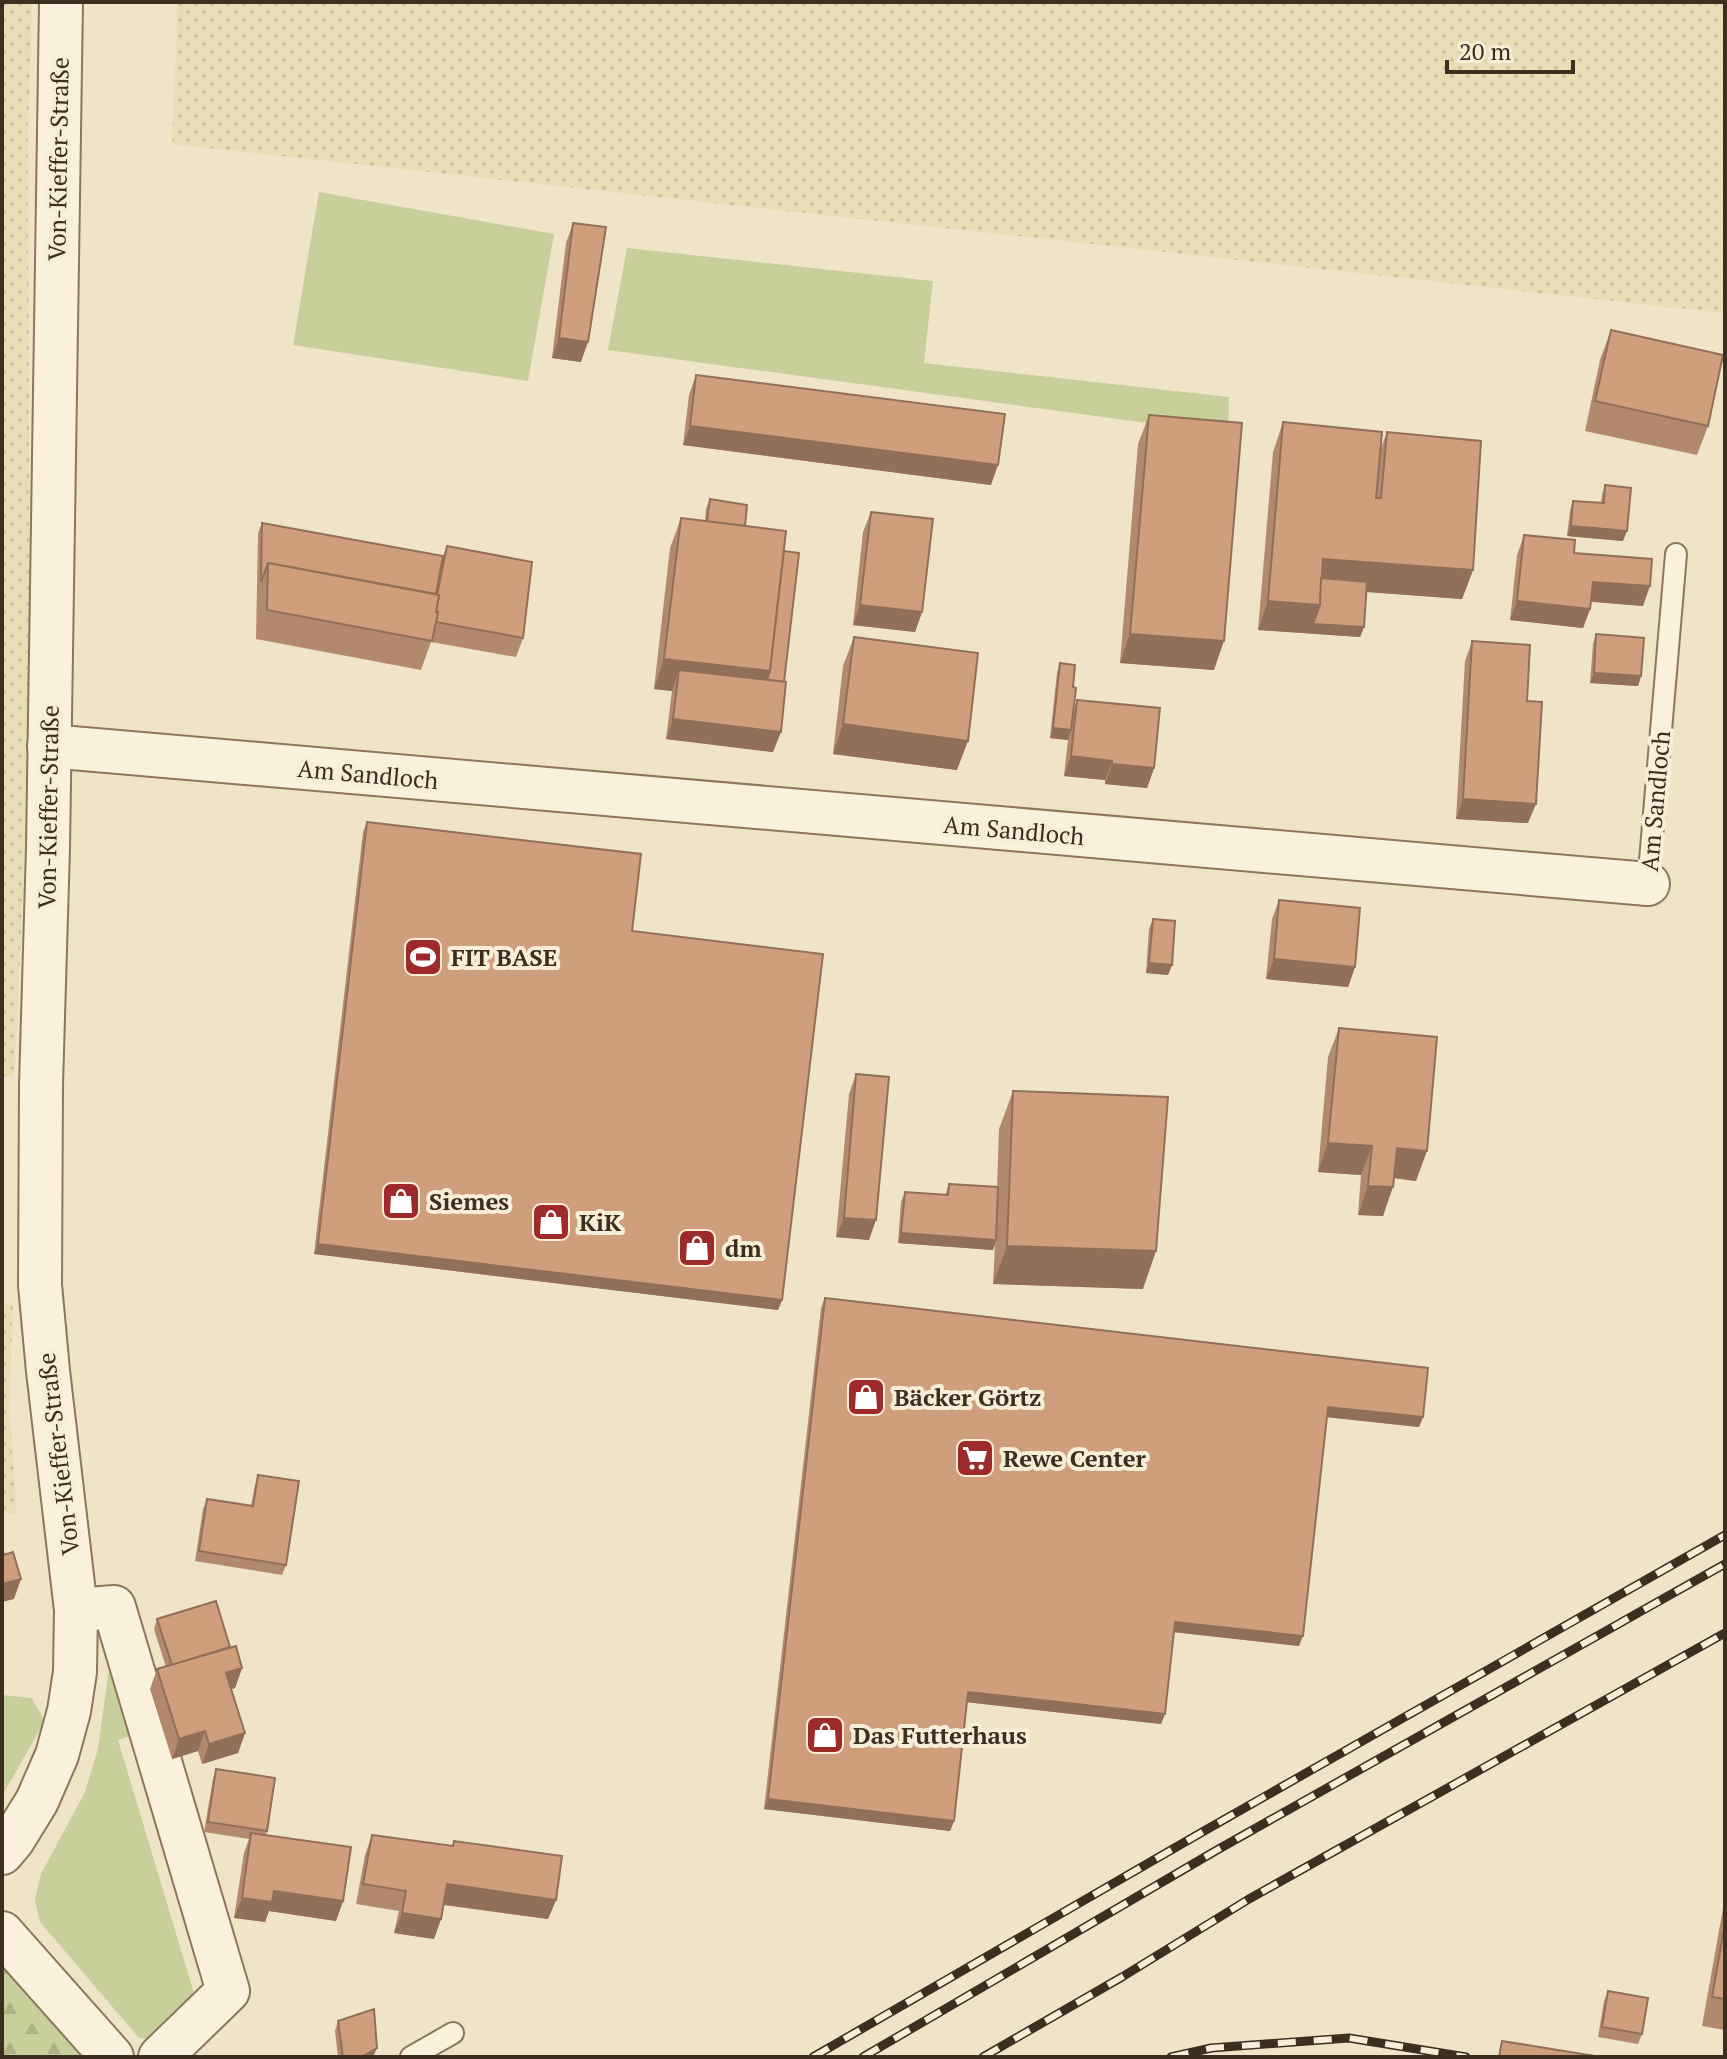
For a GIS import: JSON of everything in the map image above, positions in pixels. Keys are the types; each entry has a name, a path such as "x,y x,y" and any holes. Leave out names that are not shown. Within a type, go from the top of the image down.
{"street":[{"name":"Von-Kieffer-Straße","path":"2,1853 37,1801 57,1755 69,1711 75,1672 76,1610 40,1285 61,2"},
{"name":"Am Sandloch","path":"49,746 1648,884"},
{"path":"76,1610 114,1607 228,1991 160,2057"},
{"path":"2,1933 112,2057"}],"lane":[{"name":"Am Sandloch","path":"1648,884 1676,554"},
{"path":"411,2057 453,2033"}],"shaded area":[{"path":"2,2 32,2 28,128 30,757 14,1077 2,1076"},
{"path":"178,2 1725,2 1725,313 172,144"},
{"path":"2,1304 13,1305 9,1408 17,1514 2,1513"}],"green space":[{"path":"319,192 554,234 528,381 293,345"},
{"path":"627,248 933,281 924,363 1229,397 1228,434 608,350"},
{"path":"110,1661 151,1729 118,1740 196,2000 157,2041 139,2038 40,1922 35,1900 41,1874 85,1792 98,1749"},
{"path":"2,1695 32,1698 45,1721 2,1796"},
{"path":"2,1959 95,2057 2,2057"}],"building":[{"path":"573,223 606,227 588,342 559,338"},
{"path":"1611,330 1723,355 1708,426 1595,401"},
{"path":"696,375 1005,414 998,465 690,426"},
{"path":"1149,415 1242,423 1224,641 1130,634"},
{"path":"1283,422 1382,432 1376,498 1381,498 1387,432 1481,441 1473,570 1323,559 1320,605 1268,601"},
{"path":"1605,485 1631,488 1627,531 1571,526 1573,501 1604,503"},
{"path":"710,499 747,505 745,526 707,522"},
{"path":"871,512 933,519 922,612 860,605"},
{"path":"681,518 786,531 770,671 664,659"},
{"path":"262,523 443,556 436,594 268,563 261,582"},
{"path":"1524,535 1575,540 1574,553 1652,559 1650,586 1593,582 1590,609 1517,601"},
{"path":"447,546 532,562 523,638 436,622 437,595"},
{"path":"784,551 799,553 784,682 767,680"},
{"path":"268,563 439,595 432,641 267,610"},
{"path":"1321,578 1367,582 1364,627 1313,624 1320,605"},
{"path":"1596,634 1644,638 1641,676 1594,673"},
{"path":"854,637 978,653 968,741 843,724"},
{"path":"1472,641 1530,645 1527,701 1542,702 1536,804 1463,799"},
{"path":"1060,663 1075,665 1073,687 1076,688 1071,730 1053,728"},
{"path":"679,670 786,682 781,732 673,719"},
{"path":"1077,700 1160,708 1154,768 1071,756"},
{"path":"367,822 641,854 632,931 823,954 782,1300 318,1244"},
{"path":"1279,900 1360,908 1355,967 1274,959"},
{"path":"1153,919 1175,921 1172,965 1149,963"},
{"path":"1339,1028 1437,1037 1427,1151 1397,1148 1393,1187 1368,1186 1372,1146 1328,1143"},
{"path":"856,1074 889,1077 876,1220 844,1218"},
{"path":"1013,1091 1168,1097 1156,1251 1007,1246"},
{"path":"949,1184 998,1187 996,1240 901,1233 905,1192 948,1195"},
{"path":"825,1298 1428,1368 1423,1417 1328,1407 1303,1636 1175,1622 1165,1714 968,1692 954,1821 768,1799"},
{"path":"258,1475 299,1481 286,1565 199,1551 207,1499 253,1506"},
{"path":"2,1547 4,1555 13,1552 21,1579 2,1584"},
{"path":"216,1601 230,1647 172,1665 157,1619"},
{"path":"236,1646 242,1668 226,1673 245,1733 209,1744 205,1731 179,1739 157,1669"},
{"path":"216,1769 275,1778 267,1831 208,1822"},
{"path":"251,1833 351,1847 343,1901 274,1891 272,1902 242,1898"},
{"path":"372,1835 453,1846 454,1841 562,1856 556,1900 447,1884 441,1919 402,1913 406,1891 363,1884"},
{"path":"1725,1923 1725,1999 1712,1997"},
{"path":"1608,1991 1648,1998 1642,2034 1602,2027"},
{"path":"374,2009 377,2048 361,2057 343,2057 338,2021"},
{"path":"1502,2041 1601,2057 1499,2057"}],"railway":[{"path":"813,2057 1725,1535"},
{"path":"863,2057 1217,1850 1725,1564"},
{"path":"983,2057 1249,1899 1725,1633"},
{"path":"1171,2057 1211,2048 1349,2038 1466,2057"}],"place":[{"name":"FIT BASE","path":"423,957"},
{"name":"Siemes","path":"401,1201"},
{"name":"KiK","path":"551,1222"},
{"name":"dm","path":"697,1248"},
{"name":"Bäcker Görtz","path":"866,1397"},
{"name":"Rewe Center","path":"975,1458"},
{"name":"Das Futterhaus","path":"825,1735"}]}
